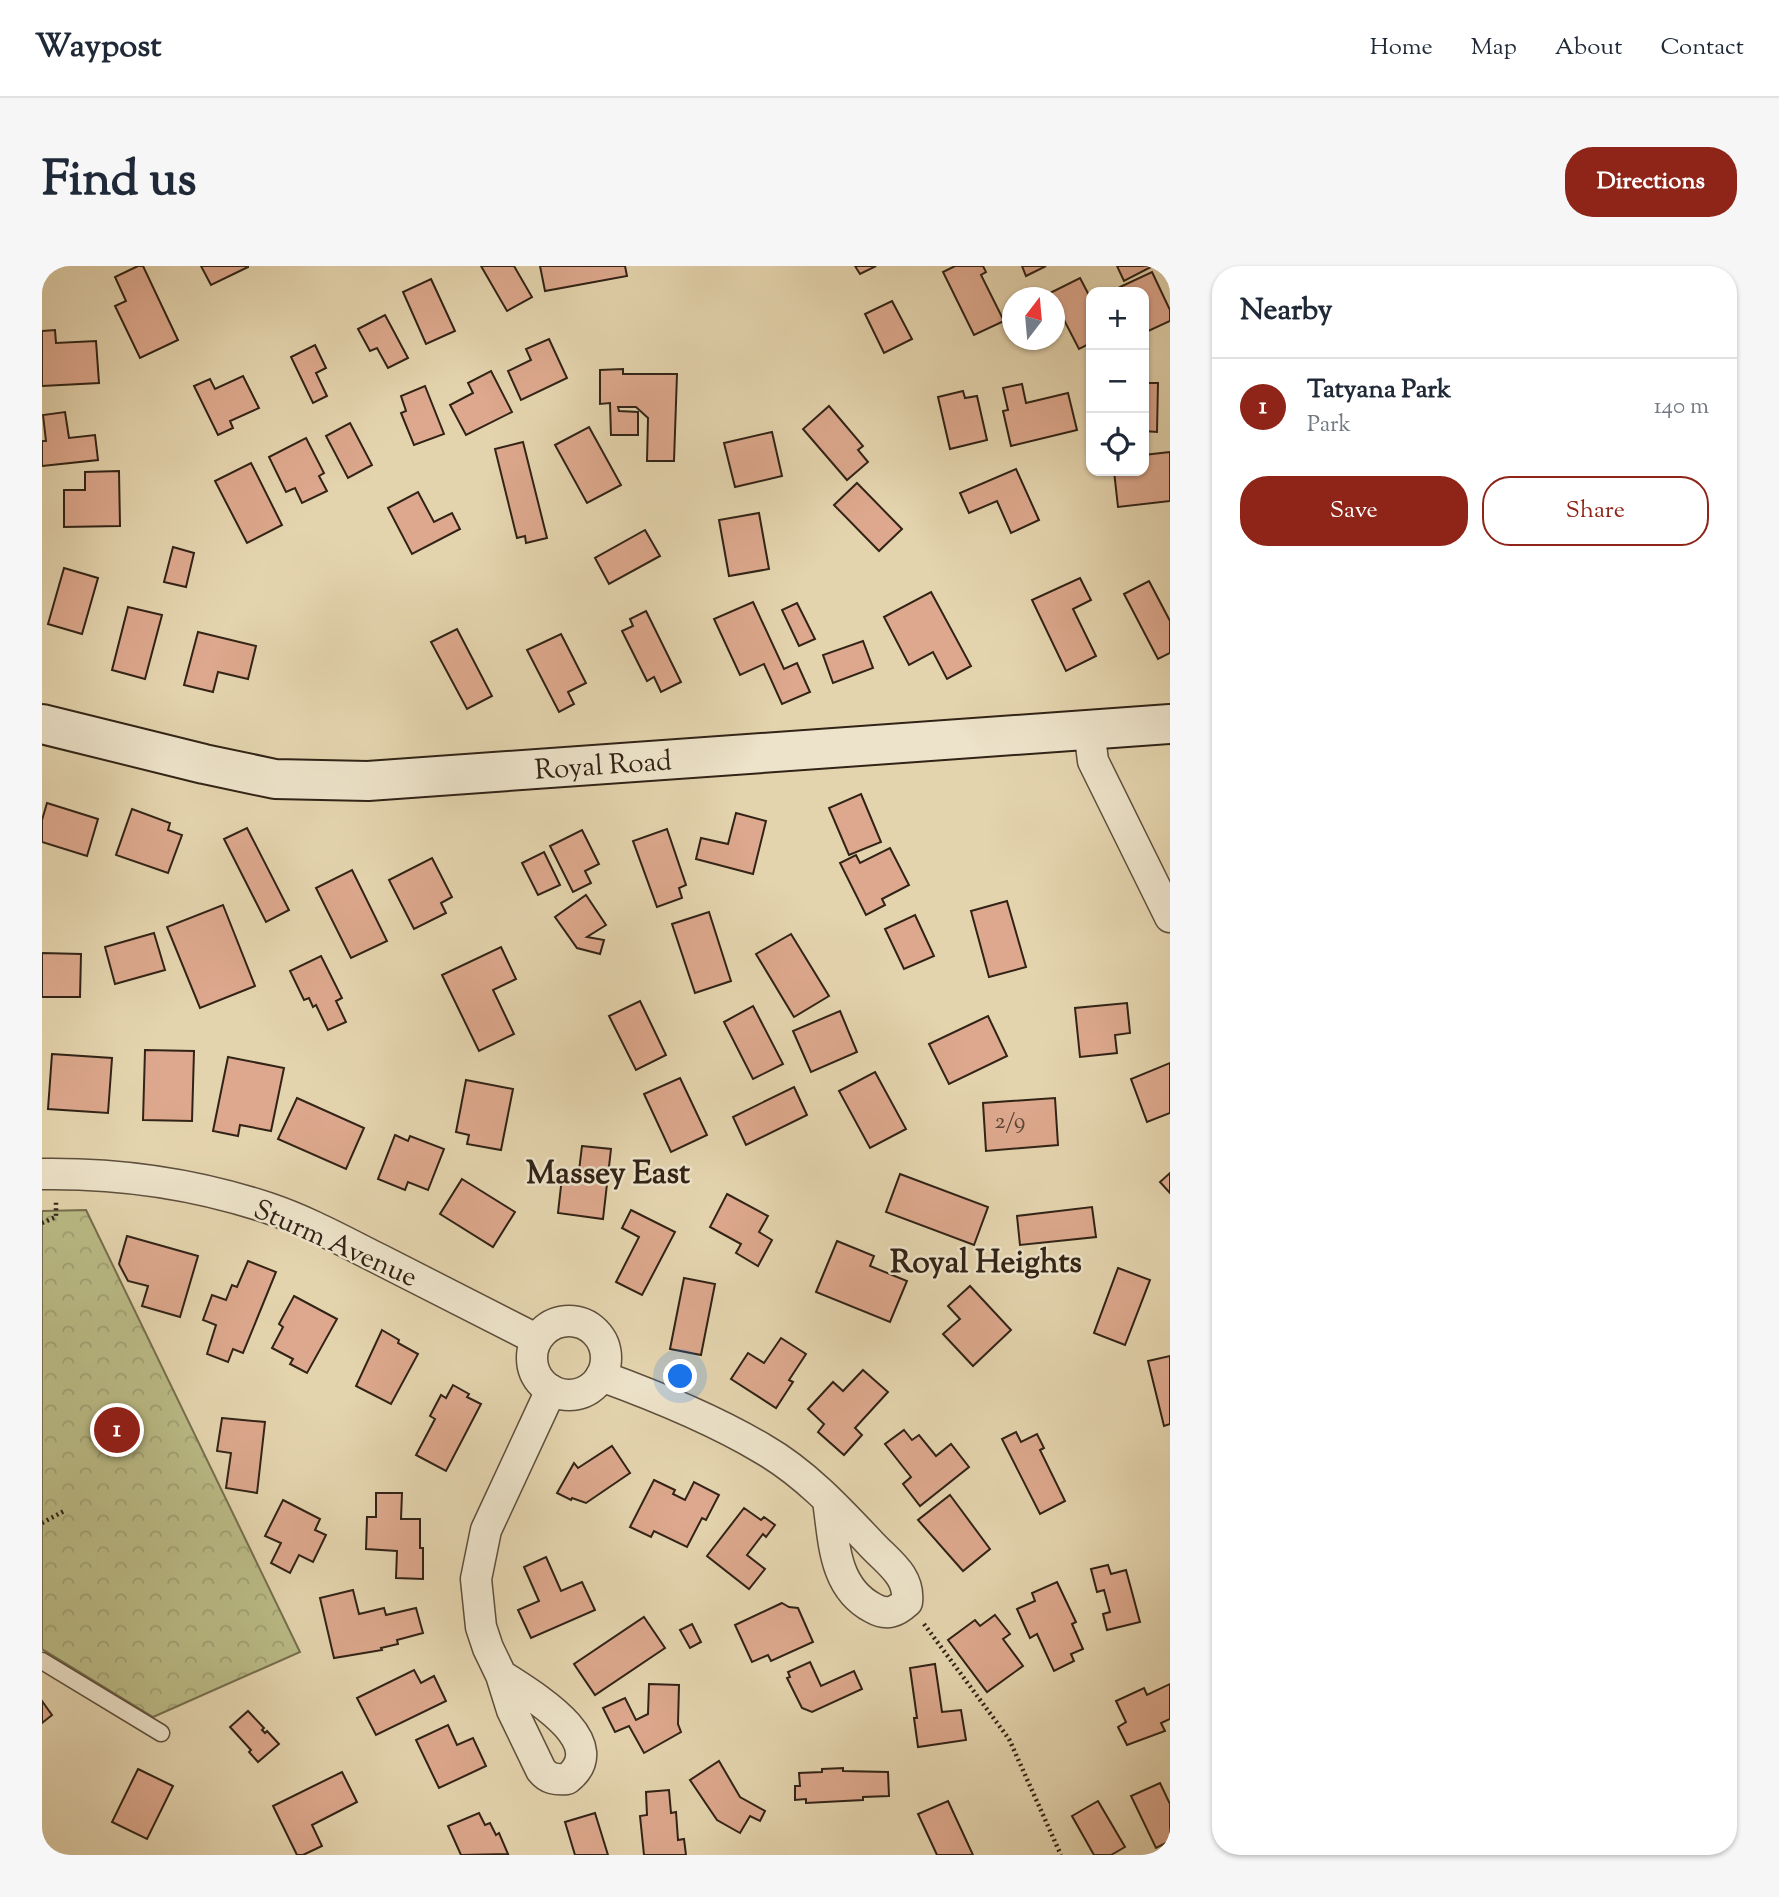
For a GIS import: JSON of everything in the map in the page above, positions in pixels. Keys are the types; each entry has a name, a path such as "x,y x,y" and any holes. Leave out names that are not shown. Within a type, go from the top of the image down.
{"street":[{"name":"Royal Road","path":"42,724 275,779 368,781 1170,724"},
{"path":"1089,729 1093,761 1170,917"},
{"name":"Sturm Avenue","path":"49,1185 111,1176 159,1182 270,1208 316,1227 536,1339"},
{"path":"561,1321 572,1321 592,1328 599,1336 606,1355 601,1376 594,1385 573,1395 551,1390 540,1381 533,1368 531,1353 536,1339 543,1331 561,1321"},
{"path":"601,1376 660,1398 764,1449 801,1476 828,1501"},
{"path":"500,1675 481,1627 476,1579 480,1551 486,1530 551,1390"}],"lane":[{"path":"42,1661 161,1733"}],"path":[{"path":"42,1223 57,1217 49,1185"},
{"path":"42,1523 64,1511"},
{"path":"917,1615 1009,1740 1061,1855"}],"green space":[{"path":"86,1210 300,1652 153,1717 42,1649 42,1211"}],"building":[{"path":"143,266 178,340 140,358 115,306 126,301 115,277"},
{"path":"201,266 248,266 248,267 211,285"},
{"path":"481,266 514,266 532,297 507,311"},
{"path":"540,266 625,266 627,276 545,291"},
{"path":"855,266 876,266 860,274"},
{"path":"955,266 983,266 986,272 981,275 1002,322 974,335 943,272"},
{"path":"1022,266 1046,266 1026,276"},
{"path":"1117,266 1150,266 1151,267 1124,281"},
{"path":"1152,272 1170,310 1170,321 1149,331 1149,287 1120,287"},
{"path":"1080,278 1086,289 1086,346 1079,349 1065,322 1065,287 1062,287"},
{"path":"431,279 455,331 426,344 403,292"},
{"path":"892,301 912,339 884,353 865,314"},
{"path":"385,315 408,358 388,368 377,348 370,351 358,329"},
{"path":"55,330 56,343 96,341 99,383 42,386 42,331"},
{"path":"549,339 567,378 521,400 508,371 531,360 526,349"},
{"path":"315,345 326,368 316,373 327,396 313,403 291,357"},
{"path":"623,369 623,374 677,374 674,461 647,461 648,418 636,407 618,407 619,411 638,412 638,435 611,435 610,403 600,404 600,370"},
{"path":"491,371 512,412 466,435 450,405 473,393 468,383"},
{"path":"243,376 259,408 230,421 233,428 218,435 194,386 210,379 215,389"},
{"path":"1149,383 1158,383 1157,432 1149,431"},
{"path":"1022,384 1026,403 1068,393 1077,430 1011,446 1003,411 1008,410 1003,388"},
{"path":"425,386 444,434 414,445 401,413 406,411 401,396"},
{"path":"963,391 965,398 977,396 987,440 950,449 938,397"},
{"path":"829,406 863,446 858,450 868,462 847,480 803,429"},
{"path":"65,412 69,438 95,435 98,460 42,466 42,441 46,441 43,415"},
{"path":"350,423 372,465 348,478 326,436"},
{"path":"589,427 621,485 587,503 555,445"},
{"path":"772,432 782,476 735,487 724,443"},
{"path":"306,438 324,473 319,476 327,491 302,503 295,488 286,492 269,457"},
{"path":"523,442 547,538 526,543 525,536 517,538 495,449"},
{"path":"1170,452 1170,501 1118,507 1115,476 1149,476 1149,454"},
{"path":"251,463 282,525 247,543 215,481"},
{"path":"1016,469 1039,520 1011,533 997,501 969,513 960,493"},
{"path":"119,471 120,526 64,527 64,490 85,490 85,472"},
{"path":"857,483 902,529 879,551 834,505"},
{"path":"418,492 434,522 452,513 460,529 412,554 388,508"},
{"path":"759,513 769,569 729,576 719,520"},
{"path":"645,530 660,556 609,584 595,558"},
{"path":"173,547 194,553 186,587 164,582"},
{"path":"64,568 98,578 82,634 48,624"},
{"path":"1080,578 1091,600 1073,609 1096,656 1066,671 1032,600"},
{"path":"1149,581 1170,621 1170,653 1158,659 1124,594"},
{"path":"931,592 971,666 947,679 933,652 909,665 884,617"},
{"path":"753,602 784,669 797,663 810,692 782,704 764,664 740,675 714,619"},
{"path":"797,603 815,639 799,646 782,610"},
{"path":"128,607 162,615 145,679 112,670"},
{"path":"646,611 681,682 661,692 654,677 647,681 622,631 633,626 630,619"},
{"path":"457,629 492,696 467,709 431,642"},
{"path":"198,632 256,646 248,679 218,672 213,692 184,685"},
{"path":"561,634 586,683 568,692 574,704 559,712 527,650"},
{"path":"863,641 873,668 833,683 823,655"},
{"path":"861,794 881,842 849,855 829,808"},
{"path":"47,803 98,819 87,856 42,842 42,820"},
{"path":"132,809 170,823 168,830 182,835 168,873 116,855"},
{"path":"736,813 766,821 753,874 696,859 701,838 728,844"},
{"path":"247,828 289,910 266,922 224,839"},
{"path":"667,829 686,885 679,888 682,898 657,907 633,841"},
{"path":"582,830 599,864 585,871 591,883 573,892 550,846"},
{"path":"890,848 909,885 882,899 885,905 866,915 840,863 856,855 860,863"},
{"path":"544,852 560,885 538,895 522,863"},
{"path":"432,858 452,897 441,903 446,913 414,929 389,880"},
{"path":"352,870 387,941 351,958 316,888"},
{"path":"586,895 606,925 587,937 604,940 600,954 577,948 555,917"},
{"path":"1007,901 1026,967 989,977 971,911"},
{"path":"223,905 255,986 200,1008 167,927"},
{"path":"709,912 731,981 695,993 672,924"},
{"path":"915,915 934,956 904,969 885,929"},
{"path":"154,933 165,970 115,984 105,947"},
{"path":"791,934 829,996 794,1017 756,954"},
{"path":"501,947 516,979 493,990 514,1034 479,1051 442,975"},
{"path":"42,953 81,954 80,997 42,997"},
{"path":"321,956 342,998 336,1001 346,1022 328,1030 316,1005 313,1007 309,998 304,1000 290,971"},
{"path":"640,1001 666,1055 636,1070 609,1016"},
{"path":"1127,1003 1130,1033 1115,1035 1117,1053 1080,1057 1075,1008"},
{"path":"753,1006 783,1064 753,1079 724,1022"},
{"path":"840,1011 857,1052 811,1072 793,1031"},
{"path":"988,1016 1007,1056 949,1084 929,1044"},
{"path":"145,1050 194,1051 192,1121 143,1120"},
{"path":"52,1054 112,1058 108,1113 48,1109"},
{"path":"228,1057 284,1068 271,1131 240,1125 238,1136 213,1131"},
{"path":"1170,1063 1170,1113 1147,1122 1131,1079"},
{"path":"875,1072 906,1129 870,1148 839,1091"},
{"path":"680,1078 707,1135 671,1152 644,1094"},
{"path":"466,1080 513,1089 501,1150 467,1144 469,1135 456,1132"},
{"path":"794,1087 807,1115 746,1145 733,1117"},
{"path":"297,1098 364,1128 346,1169 278,1139"},
{"path":"1055,1098 1058,1145 986,1151 983,1103"},
{"path":"395,1135 408,1141 410,1136 444,1149 428,1190 408,1182 405,1190 378,1179"},
{"path":"582,1146 611,1149 603,1219 558,1213 562,1177 578,1179"},
{"path":"1170,1173 1170,1193 1160,1182"},
{"path":"900,1174 988,1207 974,1245 886,1212"},
{"path":"462,1179 515,1212 493,1247 440,1214"},
{"path":"727,1194 768,1216 759,1232 772,1240 758,1266 736,1253 741,1244 710,1227"},
{"path":"1092,1207 1096,1237 1020,1245 1017,1216"},
{"path":"631,1210 675,1232 642,1295 616,1282 639,1237 622,1228"},
{"path":"127,1236 198,1256 180,1317 142,1306 148,1286 128,1281 119,1264"},
{"path":"837,1241 874,1256 870,1266 907,1281 890,1322 816,1292"},
{"path":"248,1261 276,1272 243,1353 233,1349 228,1362 207,1354 216,1325 203,1320 212,1295 226,1300 232,1285 237,1287"},
{"path":"1118,1268 1150,1280 1125,1345 1094,1333"},
{"path":"684,1278 715,1284 701,1355 670,1349"},
{"path":"970,1286 1011,1330 973,1366 943,1334 960,1319 948,1306"},
{"path":"294,1296 337,1319 307,1373 290,1364 293,1359 272,1348 283,1327 279,1324"},
{"path":"382,1330 418,1354 391,1404 356,1386"},
{"path":"781,1338 806,1354 789,1380 793,1382 776,1408 731,1379 748,1353 764,1363"},
{"path":"1170,1356 1170,1424 1164,1426 1148,1361"},
{"path":"863,1370 888,1392 855,1428 862,1435 844,1455 818,1432 824,1424 808,1409 833,1382 843,1391"},
{"path":"453,1385 481,1404 446,1471 416,1455 435,1419 430,1416 441,1395 446,1398"},
{"path":"222,1418 265,1422 257,1493 226,1488 231,1453 217,1451"},
{"path":"904,1430 912,1440 919,1435 936,1456 951,1444 969,1467 920,1506 903,1484 911,1477 885,1444"},
{"path":"1016,1432 1021,1442 1037,1434 1044,1448 1040,1450 1065,1501 1040,1514 1002,1439"},
{"path":"612,1446 630,1473 586,1503 557,1493 574,1463 578,1468"},
{"path":"654,1480 675,1490 673,1494 685,1500 694,1482 719,1495 706,1520 702,1518 687,1547 654,1531 651,1537 630,1527"},
{"path":"376,1493 402,1493 401,1519 420,1519 423,1579 396,1578 397,1551 366,1549 367,1517 376,1517"},
{"path":"950,1495 990,1549 963,1571 918,1520"},
{"path":"283,1500 320,1519 315,1530 326,1535 313,1562 299,1555 290,1573 271,1563 281,1543 265,1536"},
{"path":"744,1508 761,1520 764,1517 775,1525 766,1537 763,1534 747,1555 765,1569 749,1589 707,1556"},
{"path":"546,1557 561,1591 582,1582 595,1610 531,1638 518,1610 539,1601 524,1567"},
{"path":"1108,1565 1111,1574 1126,1570 1140,1622 1107,1630 1103,1614 1110,1612 1104,1590 1097,1592 1091,1569"},
{"path":"1057,1582 1076,1622 1072,1624 1083,1649 1071,1654 1074,1661 1054,1671 1037,1634 1030,1638 1017,1609 1035,1601 1032,1593"},
{"path":"353,1590 359,1614 384,1608 386,1615 416,1608 423,1633 397,1640 398,1644 381,1648 382,1650 334,1658 320,1598"},
{"path":"782,1603 798,1608 813,1642 771,1661 768,1655 752,1662 735,1625"},
{"path":"995,1615 1010,1634 1003,1639 1023,1666 987,1692 948,1640 975,1620 980,1626"},
{"path":"644,1617 665,1648 595,1695 574,1664"},
{"path":"692,1624 701,1642 690,1648 680,1630"},
{"path":"810,1662 821,1686 854,1671 862,1689 812,1712 802,1708 787,1678 790,1677 788,1672"},
{"path":"935,1664 942,1712 961,1710 966,1740 918,1747 910,1668"},
{"path":"414,1670 421,1683 434,1676 446,1701 376,1735 357,1698"},
{"path":"649,1684 679,1685 678,1724 681,1732 644,1753 629,1726 615,1732 603,1708 625,1698 636,1720 648,1714"},
{"path":"1170,1684 1170,1719 1161,1723 1165,1731 1127,1745 1118,1727 1126,1722 1116,1701 1144,1688 1147,1695"},
{"path":"42,1701 52,1715 42,1723"},
{"path":"248,1711 264,1728 262,1730 265,1733 267,1731 279,1744 258,1762 230,1727"},
{"path":"448,1725 457,1745 473,1738 486,1766 439,1788 416,1740"},
{"path":"719,1761 740,1797 765,1811 760,1821 750,1816 740,1833 717,1820 690,1780"},
{"path":"843,1768 843,1771 888,1772 889,1796 806,1803 806,1799 795,1800 795,1786 800,1786 799,1773"},
{"path":"138,1769 173,1786 147,1839 112,1822"},
{"path":"342,1772 357,1802 312,1825 322,1846 297,1855 273,1806"},
{"path":"1160,1783 1170,1804 1170,1841 1156,1848 1131,1796"},
{"path":"669,1790 671,1813 676,1812 678,1840 684,1839 686,1855 644,1855 640,1816 647,1815 646,1792"},
{"path":"948,1801 973,1855 937,1855 918,1814"},
{"path":"1098,1801 1125,1847 1111,1855 1094,1855 1072,1816"},
{"path":"479,1813 485,1825 490,1823 496,1835 499,1833 508,1854 461,1855 448,1826"},
{"path":"595,1813 608,1855 575,1855 565,1822"}],"place":[{"name":"Tatyana Park","path":"117,1430"}],"district":[{"name":"Massey East","path":"608,1172"},
{"name":"Royal Heights","path":"986,1261"}]}
